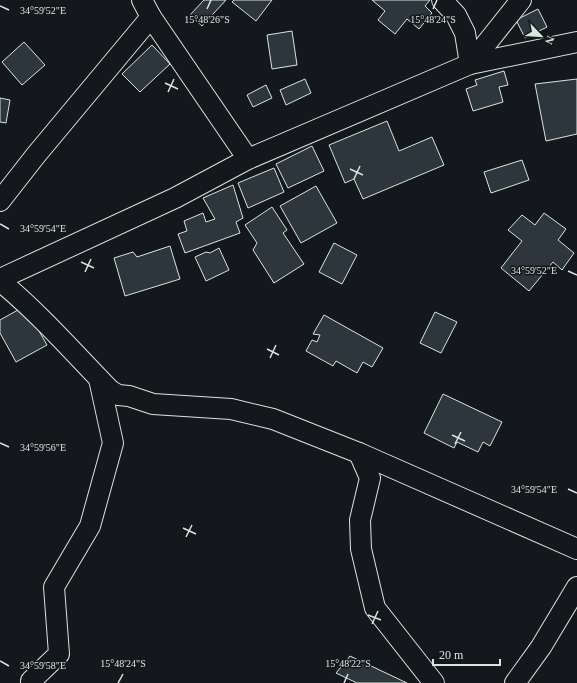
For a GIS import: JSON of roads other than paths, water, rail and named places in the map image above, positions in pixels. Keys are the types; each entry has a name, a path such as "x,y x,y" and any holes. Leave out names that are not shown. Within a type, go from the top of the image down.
{"street":[{"path":"442,0 456,15 465,33 470,64"},
{"path":"470,64 520,0"},
{"path":"0,201 146,8 248,159"},
{"path":"577,42 470,64 248,159 175,198 0,280 51,328 110,390 118,395 129,396 153,404 231,409 273,419 359,453 577,549"},
{"path":"31,683 31,681 59,654 54,587 90,526 113,442 99,379"},
{"path":"359,453 370,478 360,520 360,527 361,549 375,608 434,683"},
{"path":"515,683 541,647 577,587"}]}
